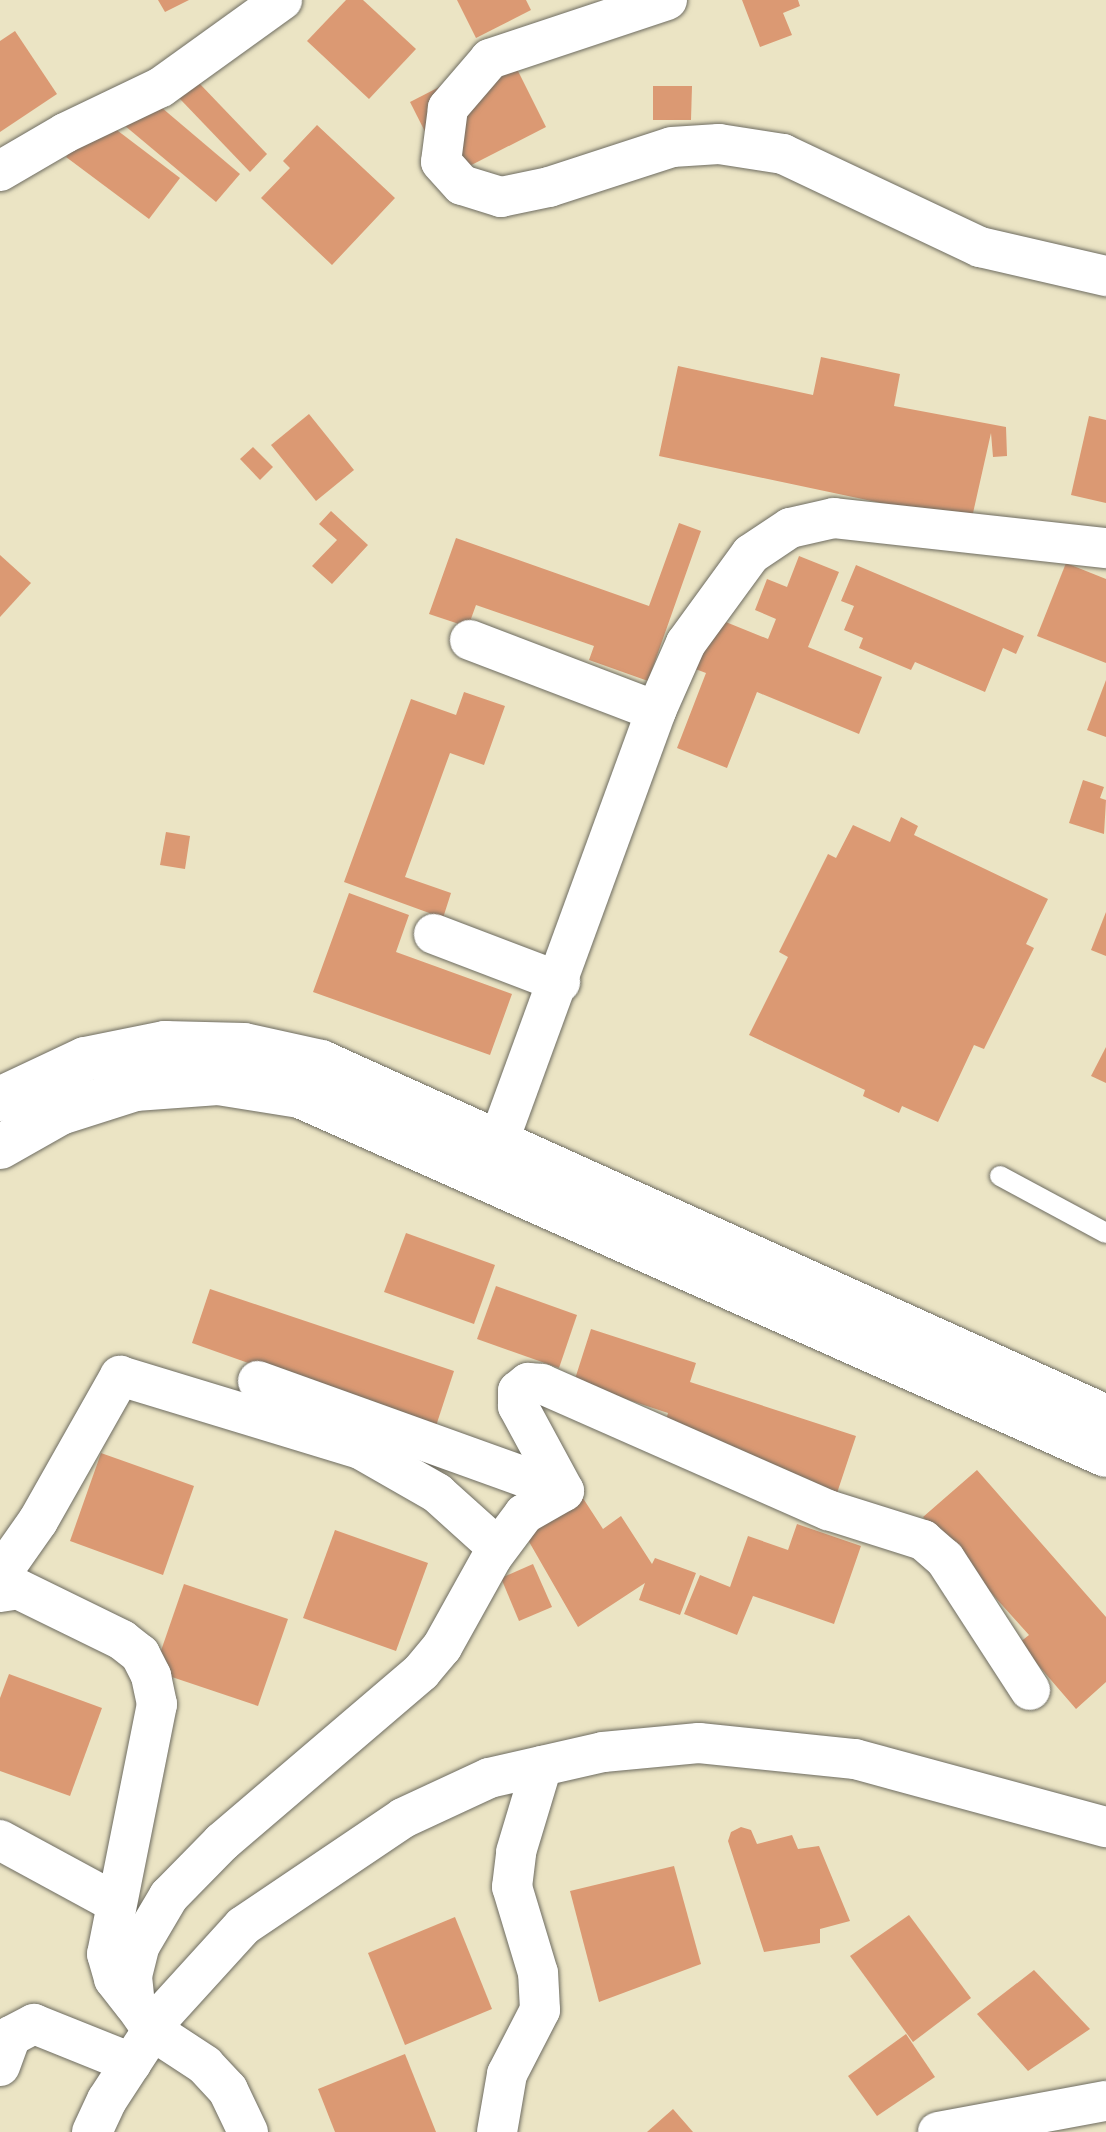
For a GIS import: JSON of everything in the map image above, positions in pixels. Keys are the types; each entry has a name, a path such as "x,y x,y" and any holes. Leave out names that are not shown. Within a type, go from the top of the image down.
{"main road":[{"path":"0,1099 46,1074 126,1049 165,1043 244,1045 321,1062 499,1140 538,1182 1106,1455"},
{"path":"0,1147 95,1100 149,1087 218,1083 259,1087 339,1110 538,1182 1106,1417"}],"street":[{"path":"0,171 65,133 161,87 282,0"},
{"path":"667,0 490,59 448,108 441,162 462,185 501,197 549,187 672,147 719,144 783,154 980,247 1106,276"},
{"path":"499,1140 560,982 656,711 686,643 723,588 751,554 790,528 834,518 1106,548"},
{"path":"470,640 656,711"},
{"path":"434,934 560,982"},
{"path":"1,1590 120,1376 360,1449 437,1493 498,1548"},
{"path":"258,1381 564,1491"},
{"path":"564,1491 518,1406 518,1391 528,1383 542,1384 828,1510 923,1540 945,1559 1030,1690"},
{"path":"141,2035 132,1976 140,1945 169,1896 222,1842 421,1672 442,1647 498,1548 524,1514 564,1491"},
{"path":"1,1590 18,1589 122,1640 140,1654 151,1676 157,1704 114,1902 107,1954 114,1979 141,2035"},
{"path":"92,2132 141,2035 243,1926 333,1861 403,1818 489,1778 603,1752 699,1743 855,1759 1106,1827"},
{"path":"497,2132 507,2074 540,2010 538,1973 512,1887 516,1852 542,1766"},
{"path":"0,1840 114,1902"},
{"path":"0,2066 11,2036 34,2024 141,2035 205,2065 228,2090 248,2132"},
{"path":"938,2132 1106,2101"}],"lane":[{"path":"1000,1176 1106,1233"}],"building":[{"path":"158,0 189,0 165,12"},
{"path":"346,0 363,0 416,49 369,99 307,41"},
{"path":"457,0 526,0 531,10 476,38"},
{"path":"742,0 798,0 800,6 783,13 792,35 760,47"},
{"path":"15,31 57,94 0,132 0,41"},
{"path":"176,59 267,154 250,172 158,76"},
{"path":"515,65 546,127 448,177 410,102 453,80"},
{"path":"653,86 692,86 691,120 653,120"},
{"path":"142,91 240,174 216,202 118,120"},
{"path":"97,115 180,178 149,219 66,157"},
{"path":"317,125 395,198 332,265 261,198 290,168 283,161"},
{"path":"821,357 900,374 894,406 1006,427 1007,456 993,457 991,433 971,522 659,456 678,366 813,395"},
{"path":"309,414 354,470 316,501 271,445"},
{"path":"1089,416 1106,420 1106,503 1071,495"},
{"path":"253,447 273,467 260,480 240,459"},
{"path":"331,511 368,545 332,584 312,566 337,540 319,524"},
{"path":"679,523 701,531 648,681 589,660 594,646 476,605 468,627 429,614 456,538 649,606"},
{"path":"0,555 31,583 0,617"},
{"path":"799,556 839,572 808,647 882,677 859,734 757,692 727,768 677,748 706,673 690,667 711,616 768,639 776,619 755,610 767,579 787,587"},
{"path":"1066,563 1106,579 1106,663 1037,636"},
{"path":"856,565 1024,636 1016,654 1003,648 985,692 915,662 911,670 859,648 863,638 844,630 854,606 841,601"},
{"path":"1106,680 1106,737 1087,730"},
{"path":"464,692 505,706 484,765 450,753 405,877 451,893 443,918 344,882 411,699 456,715"},
{"path":"1083,780 1104,787 1100,798 1106,800 1104,834 1069,823"},
{"path":"901,817 918,826 914,835 1048,899 1026,944 1034,948 984,1049 974,1045 938,1122 902,1106 899,1113 863,1096 865,1090 749,1035 788,957 779,952 828,854 836,858 853,825 890,842"},
{"path":"166,832 190,836 185,869 160,865"},
{"path":"349,893 409,915 396,952 512,994 490,1055 313,992"},
{"path":"1106,912 1106,956 1091,950"},
{"path":"1106,1047 1106,1083 1091,1076"},
{"path":"406,1233 495,1265 474,1324 384,1292"},
{"path":"496,1286 577,1315 559,1368 477,1339"},
{"path":"210,1289 454,1371 435,1429 192,1343"},
{"path":"591,1329 696,1363 690,1382 856,1436 834,1502 663,1430 668,1413 574,1382"},
{"path":"101,1453 194,1486 163,1575 70,1541"},
{"path":"977,1470 1106,1617 1106,1682 1076,1709 1019,1643 1029,1635 923,1517"},
{"path":"577,1489 603,1529 621,1516 652,1564 655,1558 696,1573 680,1615 639,1600 645,1583 578,1627 520,1526"},
{"path":"797,1524 861,1546 834,1624 753,1596 737,1635 684,1614 700,1575 730,1587 748,1536 788,1550"},
{"path":"335,1530 428,1563 396,1651 303,1618"},
{"path":"533,1564 552,1607 519,1621 501,1578"},
{"path":"184,1584 288,1619 258,1706 154,1671"},
{"path":"9,1674 102,1708 70,1796 0,1771 0,1698"},
{"path":"741,1827 751,1830 757,1844 792,1835 798,1849 819,1846 850,1921 820,1929 820,1943 764,1952 728,1841 731,1832"},
{"path":"674,1866 701,1964 599,2002 570,1891"},
{"path":"909,1915 971,1998 913,2042 850,1956"},
{"path":"455,1917 492,2009 405,2045 368,1953"},
{"path":"1034,1970 1090,2029 1028,2071 977,2014"},
{"path":"906,2034 935,2077 877,2116 848,2076"},
{"path":"405,2054 436,2132 335,2132 318,2089"},
{"path":"673,2109 693,2132 647,2132"}]}
